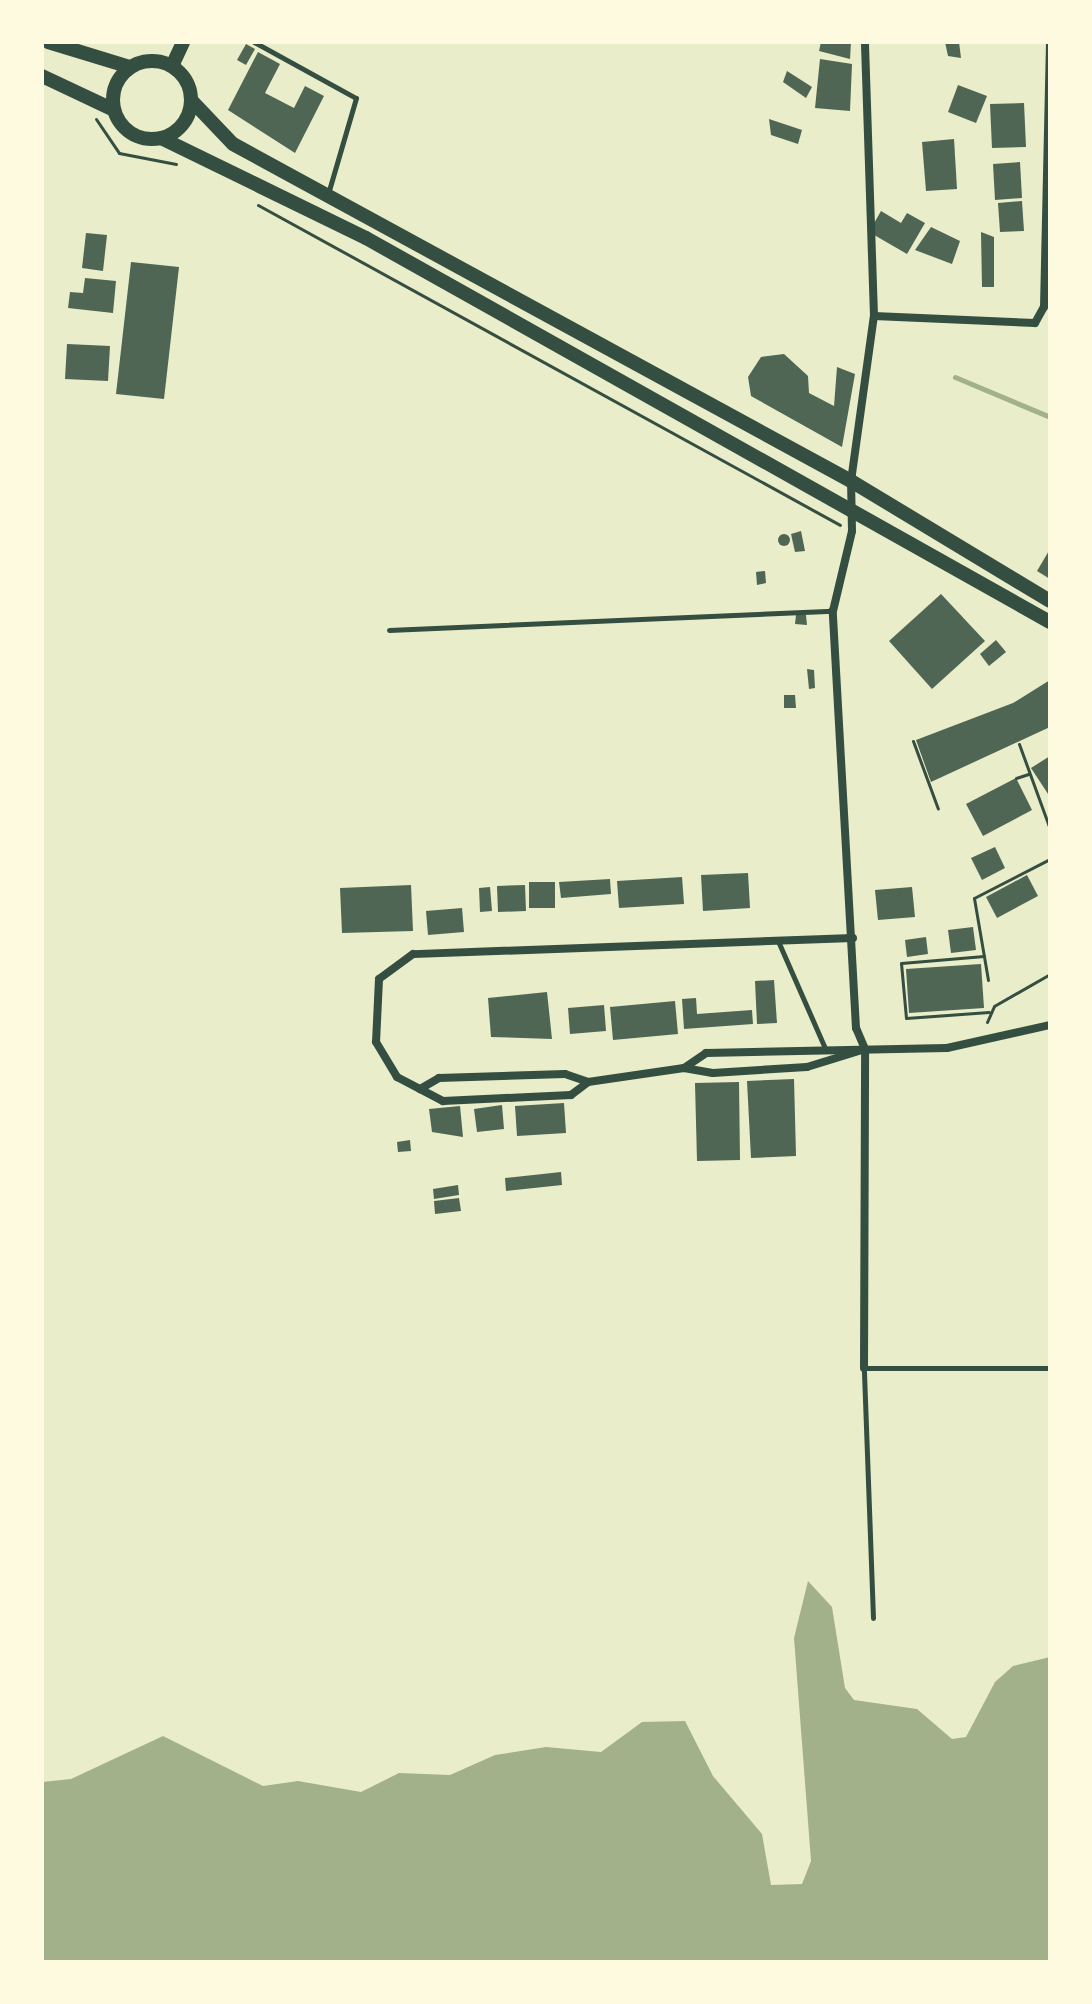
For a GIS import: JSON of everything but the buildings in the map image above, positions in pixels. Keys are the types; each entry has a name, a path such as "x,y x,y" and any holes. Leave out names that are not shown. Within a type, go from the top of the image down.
{"main road":[{"path":"48,42 130,67 151,61 172,66 187,81 192,101 217,134 851,481 1050,601"},
{"path":"172,66 183,42"},
{"path":"114,110 115,86 130,67"},
{"path":"42,76 114,110 132,134 161,138 366,238 1050,622"},
{"path":"161,138 183,124 192,101"}],"street":[{"path":"864,1368 865,1049 856,1028 833,611 852,531 851,481 874,316 865,42"},
{"path":"874,316 1013,328 1035,323 1044,307 1050,44"},
{"path":"588,1082 571,1095 443,1101 397,1077 376,1042 379,979 413,954 853,938"},
{"path":"684,1068 706,1053 825,1048 947,1048 1050,1025"},
{"path":"420,1089 439,1078 565,1074 588,1082 684,1068 713,1073 807,1067 865,1049"}],"lane":[{"path":"254,42 356,98 328,195"},
{"path":"389,630 833,611"},
{"path":"778,941 825,1048"},
{"path":"873,1618 864,1368 1050,1368"}],"path":[{"path":"91,100 119,153 187,168"},
{"path":"251,201 852,531"},
{"path":"913,741 938,809"},
{"path":"1019,744 1050,829"},
{"path":"1016,778 1028,774"},
{"path":"988,980 974,898 1050,859"},
{"path":"984,956 901,963 906,1018 989,1012 1050,974"},
{"path":"987,1022 989,1012"}],"shaded area":[{"path":"808,1581 832,1607 845,1688 854,1700 917,1709 952,1739 966,1737 995,1682 1013,1666 1050,1657 1050,1962 42,1962 42,1782 71,1779 163,1736 263,1786 298,1781 361,1792 399,1773 450,1775 495,1755 546,1747 601,1752 642,1722 685,1721 713,1776 762,1834 771,1885 802,1884 811,1861 794,1638"}],"waterway":[{"path":"955,377 1050,417"}]}
